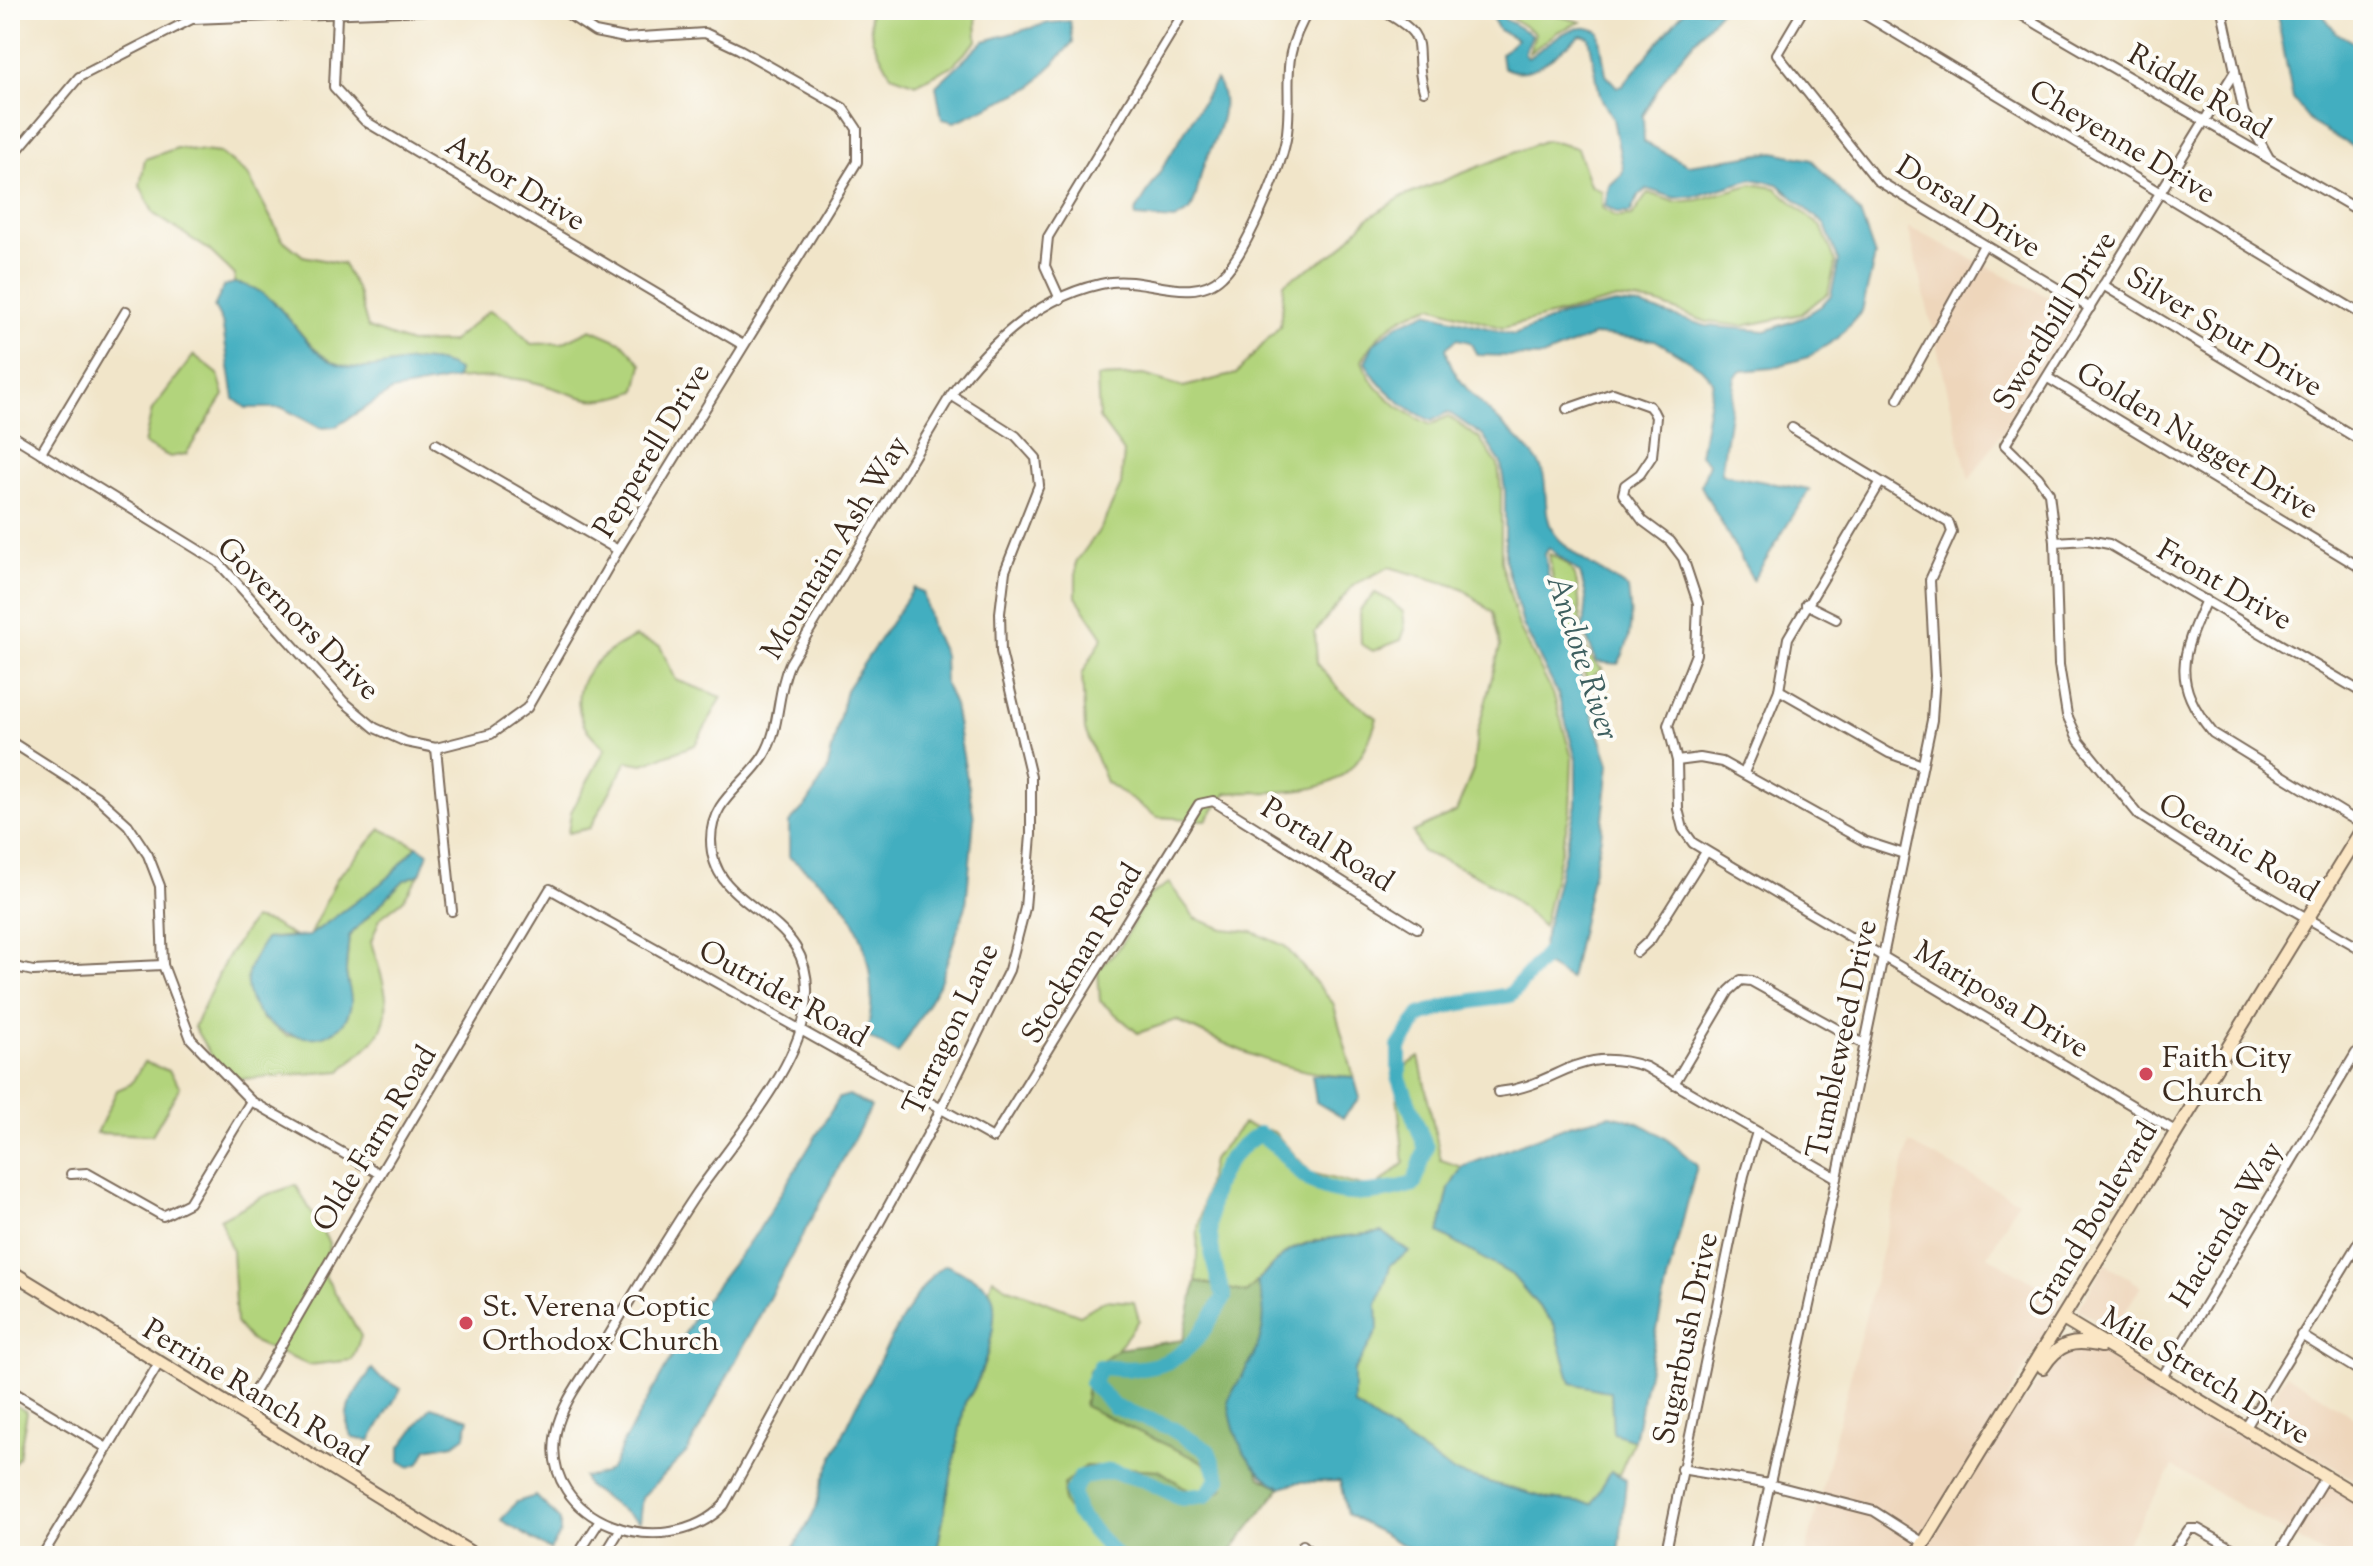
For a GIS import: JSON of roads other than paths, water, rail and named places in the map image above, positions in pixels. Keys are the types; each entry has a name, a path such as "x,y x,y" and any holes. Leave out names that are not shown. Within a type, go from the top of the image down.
{"street":[{"path":"10,159 79,77 192,19 429,10"},
{"name":"Pepperell Drive","path":"436,748 491,734 527,708 618,550 857,162 857,129 843,108 705,33 625,38 595,32 562,10"},
{"path":"1060,299 1045,266 1048,237 1185,10"},
{"name":"Mountain Ash Way","path":"602,1525 573,1500 559,1476 554,1441 561,1415 698,1193 754,1116 801,1030 806,1005 806,971 794,942 773,919 742,900 714,866 711,840 713,816 763,756 775,728 783,678 790,663 951,395 996,342 1024,318 1060,299 1112,282 1139,281 1183,291 1201,288 1221,278 1239,256 1280,162 1287,135 1286,73 1291,48 1309,10"},
{"path":"1381,10 1405,23 1417,35 1422,52 1419,73 1424,91"},
{"name":"Dorsal Drive","path":"1803,10 1777,54 1877,180 2090,308"},
{"name":"Cheyenne Drive","path":"1857,10 2363,315"},
{"name":"Riddle Road","path":"2013,10 2363,213"},
{"path":"2222,10 2244,113 2269,159"},
{"name":"Arbor Drive","path":"337,15 334,87 365,121 743,345"},
{"name":"Swordbill Drive","path":"2055,542 2049,493 2038,477 2005,445 2235,71"},
{"path":"1898,399 1984,245"},
{"name":"Silver Spur Drive","path":"2103,285 2363,442"},
{"path":"41,453 126,311"},
{"name":"Golden Nugget Drive","path":"2048,378 2363,569"},
{"name":"Mariposa Drive","path":"1567,409 1613,393 1649,406 1656,417 1654,447 1648,464 1625,485 1623,494 1643,521 1670,541 1683,558 1698,603 1696,654 1668,725 1677,761 1683,829 1706,852 2175,1131"},
{"name":"Tarragon Lane","path":"602,1525 618,1533 652,1542 677,1539 698,1530 724,1505 940,1109 1009,970 1025,908 1031,835 1031,777 1001,652 1000,613 1005,571 1039,485 1036,458 1016,436 951,395"},
{"path":"1744,773 1779,690 1788,638 1880,483 1792,428"},
{"name":"Governors Drive","path":"10,434 218,562 343,701 375,728 406,742 436,748"},
{"path":"436,444 618,550"},
{"name":"Tumbleweed Drive","path":"1754,1556 1837,1178 1932,720 1935,676 1930,580 1952,532 1949,523 1880,483"},
{"name":"Front Drive","path":"2055,542 2088,540 2109,544 2363,693"},
{"name":"Oceanic Road","path":"2055,542 2059,665 2067,715 2079,741 2139,815 2237,878 2363,950"},
{"path":"2206,600 2182,657 2184,682 2196,712 2213,733 2363,827"},
{"path":"1806,604 1836,619"},
{"path":"1779,690 1889,753 1922,765"},
{"path":"10,741 96,796 128,825 148,855 160,886 163,965 191,1039 251,1101 380,1174"},
{"path":"436,748 452,911"},
{"path":"1677,761 1700,758 1744,773 1864,841 1904,854"},
{"name":"Portal Road","path":"1213,801 1417,928"},
{"name":"Stockman Road","path":"993,1138 1199,804 1213,801"},
{"name":"Grand Boulevard","path":"1916,1556 2363,827"},
{"path":"1637,952 1651,939 1706,852"},
{"name":"Outrider Road","path":"550,889 993,1138"},
{"name":"Olde Farm Road","path":"242,1413 550,889"},
{"path":"10,966 33,971 163,965"},
{"path":"1674,1084 1729,991 1741,980 1751,981 1864,1044"},
{"name":"Hacienda Way","path":"2161,1379 2356,1053"},
{"path":"1498,1092 1521,1090 1588,1059 1626,1060 1674,1084 1837,1178"},
{"path":"71,1174 87,1173 163,1216 189,1203 251,1101"},
{"name":"Sugarbush Drive","path":"1665,1556 1744,1175 1757,1132"},
{"path":"2245,1429 2363,1235"},
{"name":"Perrine Ranch Road","path":"10,1271 476,1556"},
{"name":"Mile Stretch Drive","path":"2063,1319 2363,1499"},
{"path":"2301,1335 2356,1369 2363,1368"},
{"path":"2006,1412 2025,1394 2054,1351 2079,1341 2113,1349"},
{"path":"42,1556 105,1447 159,1363"},
{"path":"10,1390 105,1447"},
{"path":"1681,1469 1769,1484 1874,1511 1924,1543"},
{"path":"2277,1556 2325,1477"},
{"path":"577,1556 602,1525"},
{"path":"2170,1556 2189,1529 2198,1529 2246,1556"},
{"path":"604,1556 618,1533"},
{"path":"1303,1545 1314,1556"}],"water":[{"path":"1488,10 1503,10 1503,18 1532,35 1524,54 1528,58 1571,30 1590,28 1599,32 1606,75 1617,87 1622,86 1685,10 1721,10 1668,72 1643,115 1644,142 1688,165 1774,152 1812,160 1860,213 1875,256 1862,311 1838,338 1808,357 1772,368 1741,371 1735,377 1721,474 1809,490 1753,580 1701,486 1709,463 1700,455 1713,381 1701,368 1655,340 1595,335 1542,357 1477,355 1470,342 1457,339 1446,348 1459,379 1538,462 1544,479 1548,520 1558,538 1583,560 1628,589 1630,628 1623,655 1618,664 1597,662 1583,630 1586,596 1580,573 1549,548 1545,554 1549,581 1609,764 1601,837 1570,979 1539,961 1576,805 1576,759 1558,694 1523,625 1505,559 1505,491 1501,463 1483,436 1448,412 1432,421 1402,404 1385,389 1365,362 1374,343 1397,325 1427,312 1514,335 1563,315 1616,304 1641,306 1706,326 1766,331 1801,318 1821,306 1831,295 1839,261 1825,225 1778,184 1752,179 1697,196 1675,198 1647,189 1639,195 1630,213 1618,213 1605,206 1609,186 1622,174 1623,169 1613,119 1600,96 1589,37 1581,35 1535,68 1514,71 1503,67 1501,54 1517,39 1499,30"},
{"path":"2276,10 2319,10 2337,33 2363,48 2363,153 2312,123 2293,99"},
{"path":"1070,21 1073,42 1032,87 955,122 942,119 936,86 984,41 1049,23"},
{"path":"1216,80 1223,100 1221,121 1190,211 1174,220 1136,217 1135,213"},
{"path":"234,283 251,287 266,296 312,346 338,364 368,368 427,361 458,370 456,379 392,391 335,427 320,428 283,408 246,408 234,399 222,322 214,307 224,286"},
{"path":"914,588 923,592 932,629 944,655 945,684 954,705 974,818 966,906 939,985 898,1054 870,1038 867,1031 870,980 863,944 848,911 838,898 789,857 789,823 807,804 827,771 846,690"},
{"path":"417,846 428,853 420,874 404,880 349,936 346,973 351,1004 344,1022 331,1033 314,1037 296,1036 263,1018 252,1003 247,979 265,939 309,936 388,878"},
{"path":"1312,1075 1354,1077 1360,1098 1343,1118 1316,1102"},
{"path":"849,1095 871,1107 687,1452 642,1497 639,1522 587,1486 583,1477 605,1473 613,1465 701,1305 758,1231 839,1098"},
{"path":"1610,1115 1636,1122 1658,1133 1697,1166 1667,1281 1634,1440 1613,1433 1611,1392 1571,1383 1554,1324 1512,1275 1439,1233 1449,1189 1462,1167 1569,1125"},
{"path":"1382,1232 1409,1252 1391,1264 1377,1305 1378,1330 1354,1371 1354,1405 1453,1472 1549,1499 1592,1504 1611,1471 1626,1480 1619,1556 1423,1556 1347,1514 1340,1481 1299,1482 1281,1487 1251,1462 1238,1439 1228,1400 1252,1358 1262,1330 1264,1315 1257,1282 1284,1255 1305,1244"},
{"path":"946,1265 975,1279 989,1290 994,1313 984,1364 965,1402 936,1556 788,1556 816,1508 832,1459 879,1361 916,1297 932,1276"},
{"path":"372,1369 379,1377 401,1389 370,1441 353,1438 347,1419 350,1402"},
{"path":"431,1407 469,1419 465,1436 454,1444 427,1449 420,1463 410,1467 400,1461 400,1448"},
{"path":"536,1496 560,1520 560,1534 550,1550 501,1520 516,1502"}],"waterway":[{"name":"Anclote River","path":"1116,1556 1077,1513 1072,1492 1081,1477 1110,1471 1145,1480 1182,1498 1206,1495 1219,1479 1208,1451 1169,1427 1115,1407 1092,1383 1100,1367 1145,1368 1176,1357 1189,1347 1212,1317 1224,1297 1212,1251 1210,1207 1224,1167 1239,1149 1259,1134 1277,1147 1312,1182 1326,1188 1370,1193 1414,1184 1426,1148 1399,1079 1399,1047 1420,1015 1455,1004 1510,995 1555,945"}],"place":[{"name":"Faith City Church","path":"2146,1074"},
{"name":"St. Verena Coptic Orthodox Church","path":"466,1323"}]}
